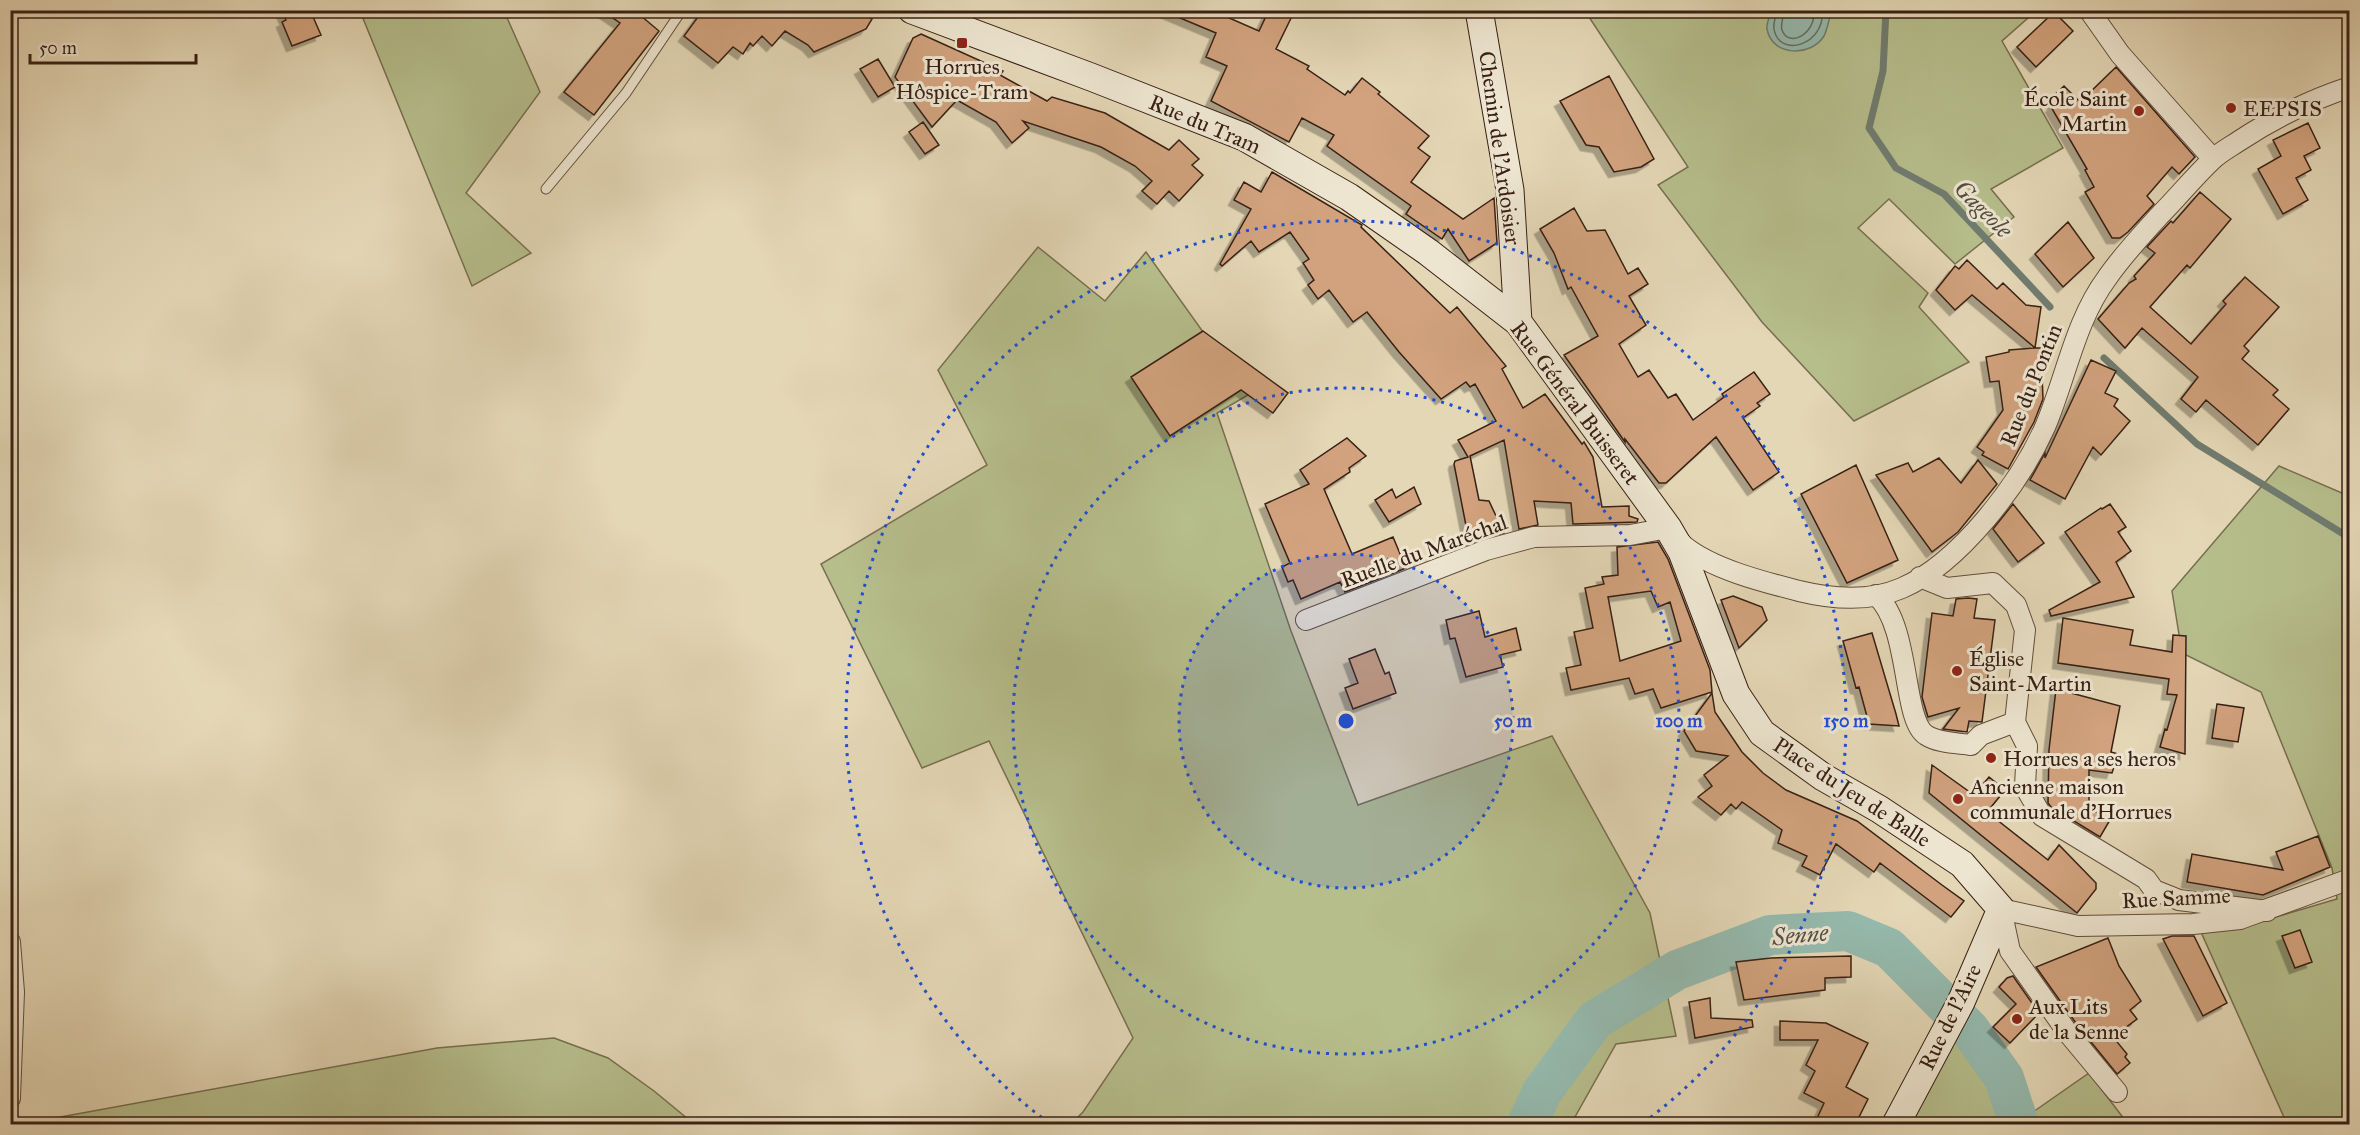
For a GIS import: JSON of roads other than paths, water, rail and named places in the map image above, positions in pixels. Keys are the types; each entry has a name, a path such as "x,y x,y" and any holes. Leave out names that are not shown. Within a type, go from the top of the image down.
{"street":[{"name":"Rue du Tram","path":"912,10 1091,76 1244,137 1349,197 1428,252 1472,287"},
{"name":"Chemin de l'Ardoisier","path":"1479,10 1510,190 1518,322"},
{"path":"2089,10 2134,70 2213,159"},
{"name":"Rue du Pontin","path":"1668,528 1685,546 1706,560 1776,585 1809,593 1842,597 1876,595 1902,588 1920,577 1959,548 2005,497 2044,427 2095,295 2146,231 2213,159 2262,126 2312,100 2349,87"},
{"name":"Rue Général Buisseret","path":"1472,287 1518,322 1668,528"},
{"name":"Ruelle du Maréchal","path":"1306,620 1486,550 1534,537 1630,535 1668,528"},
{"name":"Place du Jeu de Balle","path":"1668,528 1682,552 1736,694 1762,733 1823,777 1879,809 1962,864 2001,909"},
{"path":"1920,577 1947,588 1993,583 2016,605 2025,630 2015,722 2027,746 2025,786 2042,816 2146,879 2154,890 2179,900 2268,910"},
{"path":"1876,595 1882,600 1896,627 1915,720 1924,734 1933,738 1971,745 1982,735 2015,722"},
{"name":"Rue Samme","path":"2001,909 2078,926 2193,924 2240,919 2349,879"},
{"path":"2001,909 2010,951 2068,1033 2117,1092"},
{"name":"Rue de l'Aire","path":"1896,1125 1961,1002 2001,909"},
{"path":"10,942 14,1004 10,1098"}],"lane":[{"path":"546,189 626,93 682,10"}],"water":[{"path":"1771,11 1827,11 1830,17 1824,36 1818,43 1810,48 1792,51 1776,45 1770,38 1767,27"}],"waterway":[{"name":"Gageole","path":"1886,10 1883,71 1869,128 1896,168 1944,194 2050,307"},
{"name":"Gageole","path":"2104,358 2197,444 2350,538"},
{"name":"Senne","path":"1527,1124 1542,1092 1595,1020 1677,970 1770,935 1848,931 1889,948 1970,1030 2004,1078 2019,1124"}],"place":[{"name":"Horrues Hôspice-Tram","path":"962,43"},
{"name":"EEPSIS","path":"2231,108"},
{"name":"École Saint Martin","path":"2139,111"},
{"name":"Église Saint-Martin","path":"1957,671"},
{"name":"Horrues a ses heros","path":"1991,758"},
{"name":"Ancienne maison communale d'Horrues","path":"1958,799"},
{"name":"Aux Lits de la Senne","path":"2017,1019"}]}
